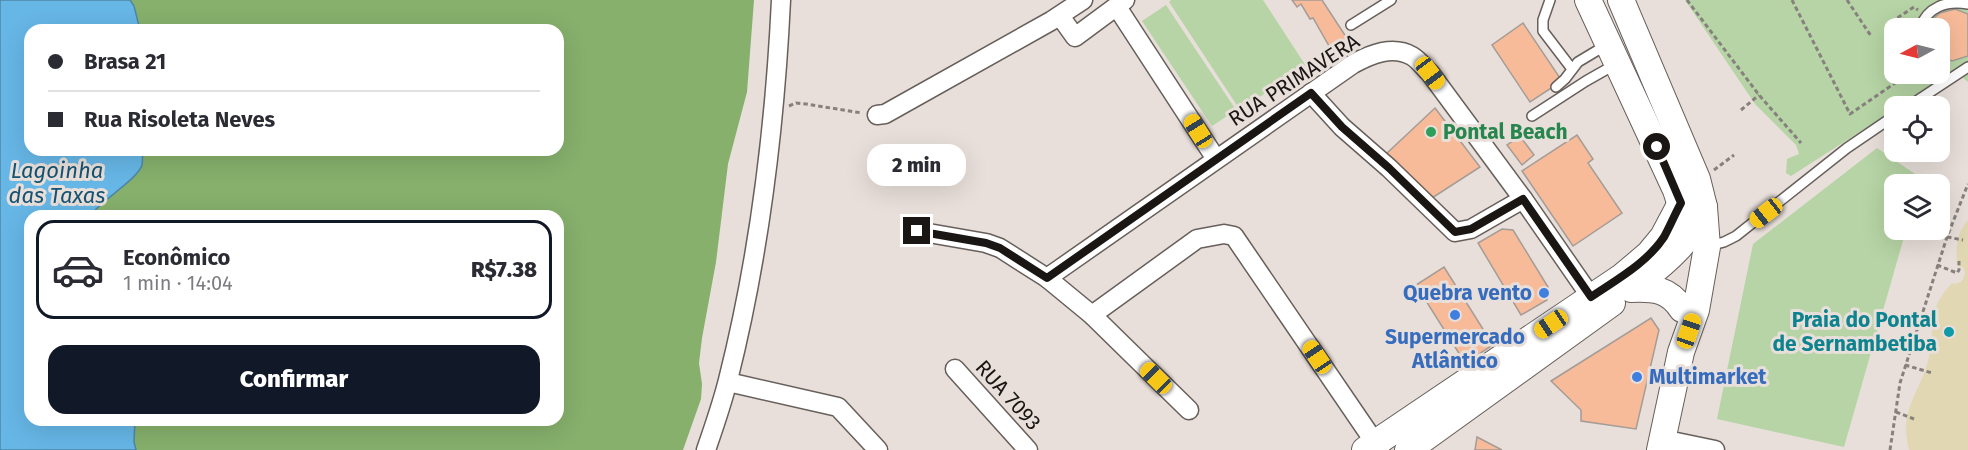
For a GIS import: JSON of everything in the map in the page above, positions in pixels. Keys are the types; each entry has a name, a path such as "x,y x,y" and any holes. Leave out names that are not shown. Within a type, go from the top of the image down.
{"main road":[{"path":"1588,0 1693,205"},
{"path":"1622,0 1696,179 1693,205 1697,242 1696,310 1682,352 1661,445"},
{"path":"1374,448 1623,276 1649,254 1693,205"},
{"path":"1408,450 1631,290 1666,261 1697,242"},
{"path":"1682,352 1682,309 1697,242"},
{"path":"1631,290 1656,289 1667,292 1676,299 1682,309"}],"street":[{"path":"706,450 728,382 746,298 773,118 781,0"},
{"path":"877,115 885,114 1060,16 1083,0"},
{"path":"1060,16 1075,37 1121,3 1216,159"},
{"name":"RUA PRIMAVERA","path":"1047,278 1365,57 1391,50 1414,57 1430,73 1523,199"},
{"path":"1311,93 1342,127 1389,168 1455,232 1471,229 1523,199 1591,297"},
{"path":"917,231 986,243 1000,248 1047,278 1092,315 1189,410"},
{"path":"1092,315 1197,239 1224,234 1234,236 1374,448"},
{"name":"RUA 7093","path":"955,369 1028,450"},
{"path":"728,382 838,407 878,450"},
{"path":"1661,445 1715,450"}],"lane":[{"path":"1351,25 1391,0"},
{"path":"1550,0 1543,20 1543,31 1572,69"},
{"path":"1925,18 1936,6 1956,0 1968,4"},
{"path":"1556,87 1578,62 1614,53"},
{"path":"1532,116 1586,81 1614,53"},
{"path":"1950,78 1968,67"},
{"path":"1924,96 1942,84"},
{"path":"1697,242 1724,242 1736,236 1847,148 1884,123"}],"path":[{"path":"1687,0 1759,95 1801,143"},
{"path":"1792,0 1850,114 1894,84"},
{"path":"1847,0 1871,36"},
{"path":"1897,18 1914,7"},
{"path":"1741,110 1759,95"},
{"path":"773,118 783,109 796,103 877,115"},
{"path":"1950,230 1968,184"},
{"path":"1950,238 1963,240"},
{"path":"1890,450 1899,383 1946,240"},
{"path":"1937,265 1958,273 1959,261"},
{"path":"1918,324 1938,327"},
{"path":"1905,365 1932,373"},
{"path":"1895,412 1914,419"}],"green space":[{"path":"130,0 754,0 747,92 728,164 716,262 702,338 699,363 702,384 701,399 683,450 136,450 135,426 564,426 564,210 95,210 133,177 142,163 143,156 564,156 564,24 138,24"},
{"path":"1171,0 1263,0 1306,66 1240,110 1169,2"},
{"path":"1685,0 1968,0 1968,82 1955,71 1950,74 1950,18 1884,18 1884,84 1934,84 1915,96 1884,96 1884,116 1791,176 1786,173 1787,159 1799,154 1796,145 1755,104"},
{"path":"1166,5 1236,110 1212,126 1142,21"},
{"path":"1877,148 1884,153 1884,162 1898,162 1915,174 1884,174 1884,240 1903,240 1844,447 1717,419 1753,244"}],"sand":[{"name":"Praia do Pontal de Sernambetiba","path":"1968,220 1968,450 1909,450 1906,424 1911,404 1928,361 1934,312 1943,294 1952,283 1961,282 1965,274 1963,267 1957,266 1957,247 1961,231"}],"water":[{"name":"Lagoinha das Taxas","path":"0,0 130,0 138,24 24,24 24,156 143,156 139,171 95,210 24,210 24,426 135,426 136,450 0,450"}],"building":[{"path":"1292,0 1322,0 1354,49 1337,60 1313,18 1310,19 1301,4 1297,7"},
{"path":"1955,9 1968,14 1968,56 1950,60 1950,18 1934,18 1940,13"},
{"path":"1523,23 1562,81 1530,102 1492,45"},
{"name":"Pontal Beach","path":"1435,108 1480,167 1432,198 1385,155"},
{"path":"1577,135 1593,159 1588,163 1622,213 1573,246 1522,171"},
{"path":"1520,136 1534,155 1522,165 1507,145"},
{"path":"1502,229 1513,230 1548,287 1547,300 1521,315 1478,243"},
{"name":"Supermercado Atlântico","path":"1444,267 1493,345 1465,363 1416,285"},
{"path":"1651,318 1659,330 1636,429 1581,421 1581,410 1551,381"},
{"path":"1477,437 1502,450 1475,450"}],"place":[{"name":"Pontal Beach","path":"1431,132"},
{"name":"Quebra vento","path":"1544,293"},
{"name":"Supermercado Atlântico","path":"1455,315"},
{"name":"Praia do Pontal de Sernambetiba","path":"1949,332"},
{"name":"Multimarket","path":"1637,377"}],"route":[{"path":"917,231 986,243 1000,248 1047,278 1311,93 1342,127 1389,168 1455,232 1471,229 1523,199 1591,297 1623,276 1649,254 1663,237 1681,203 1657,147"}]}
